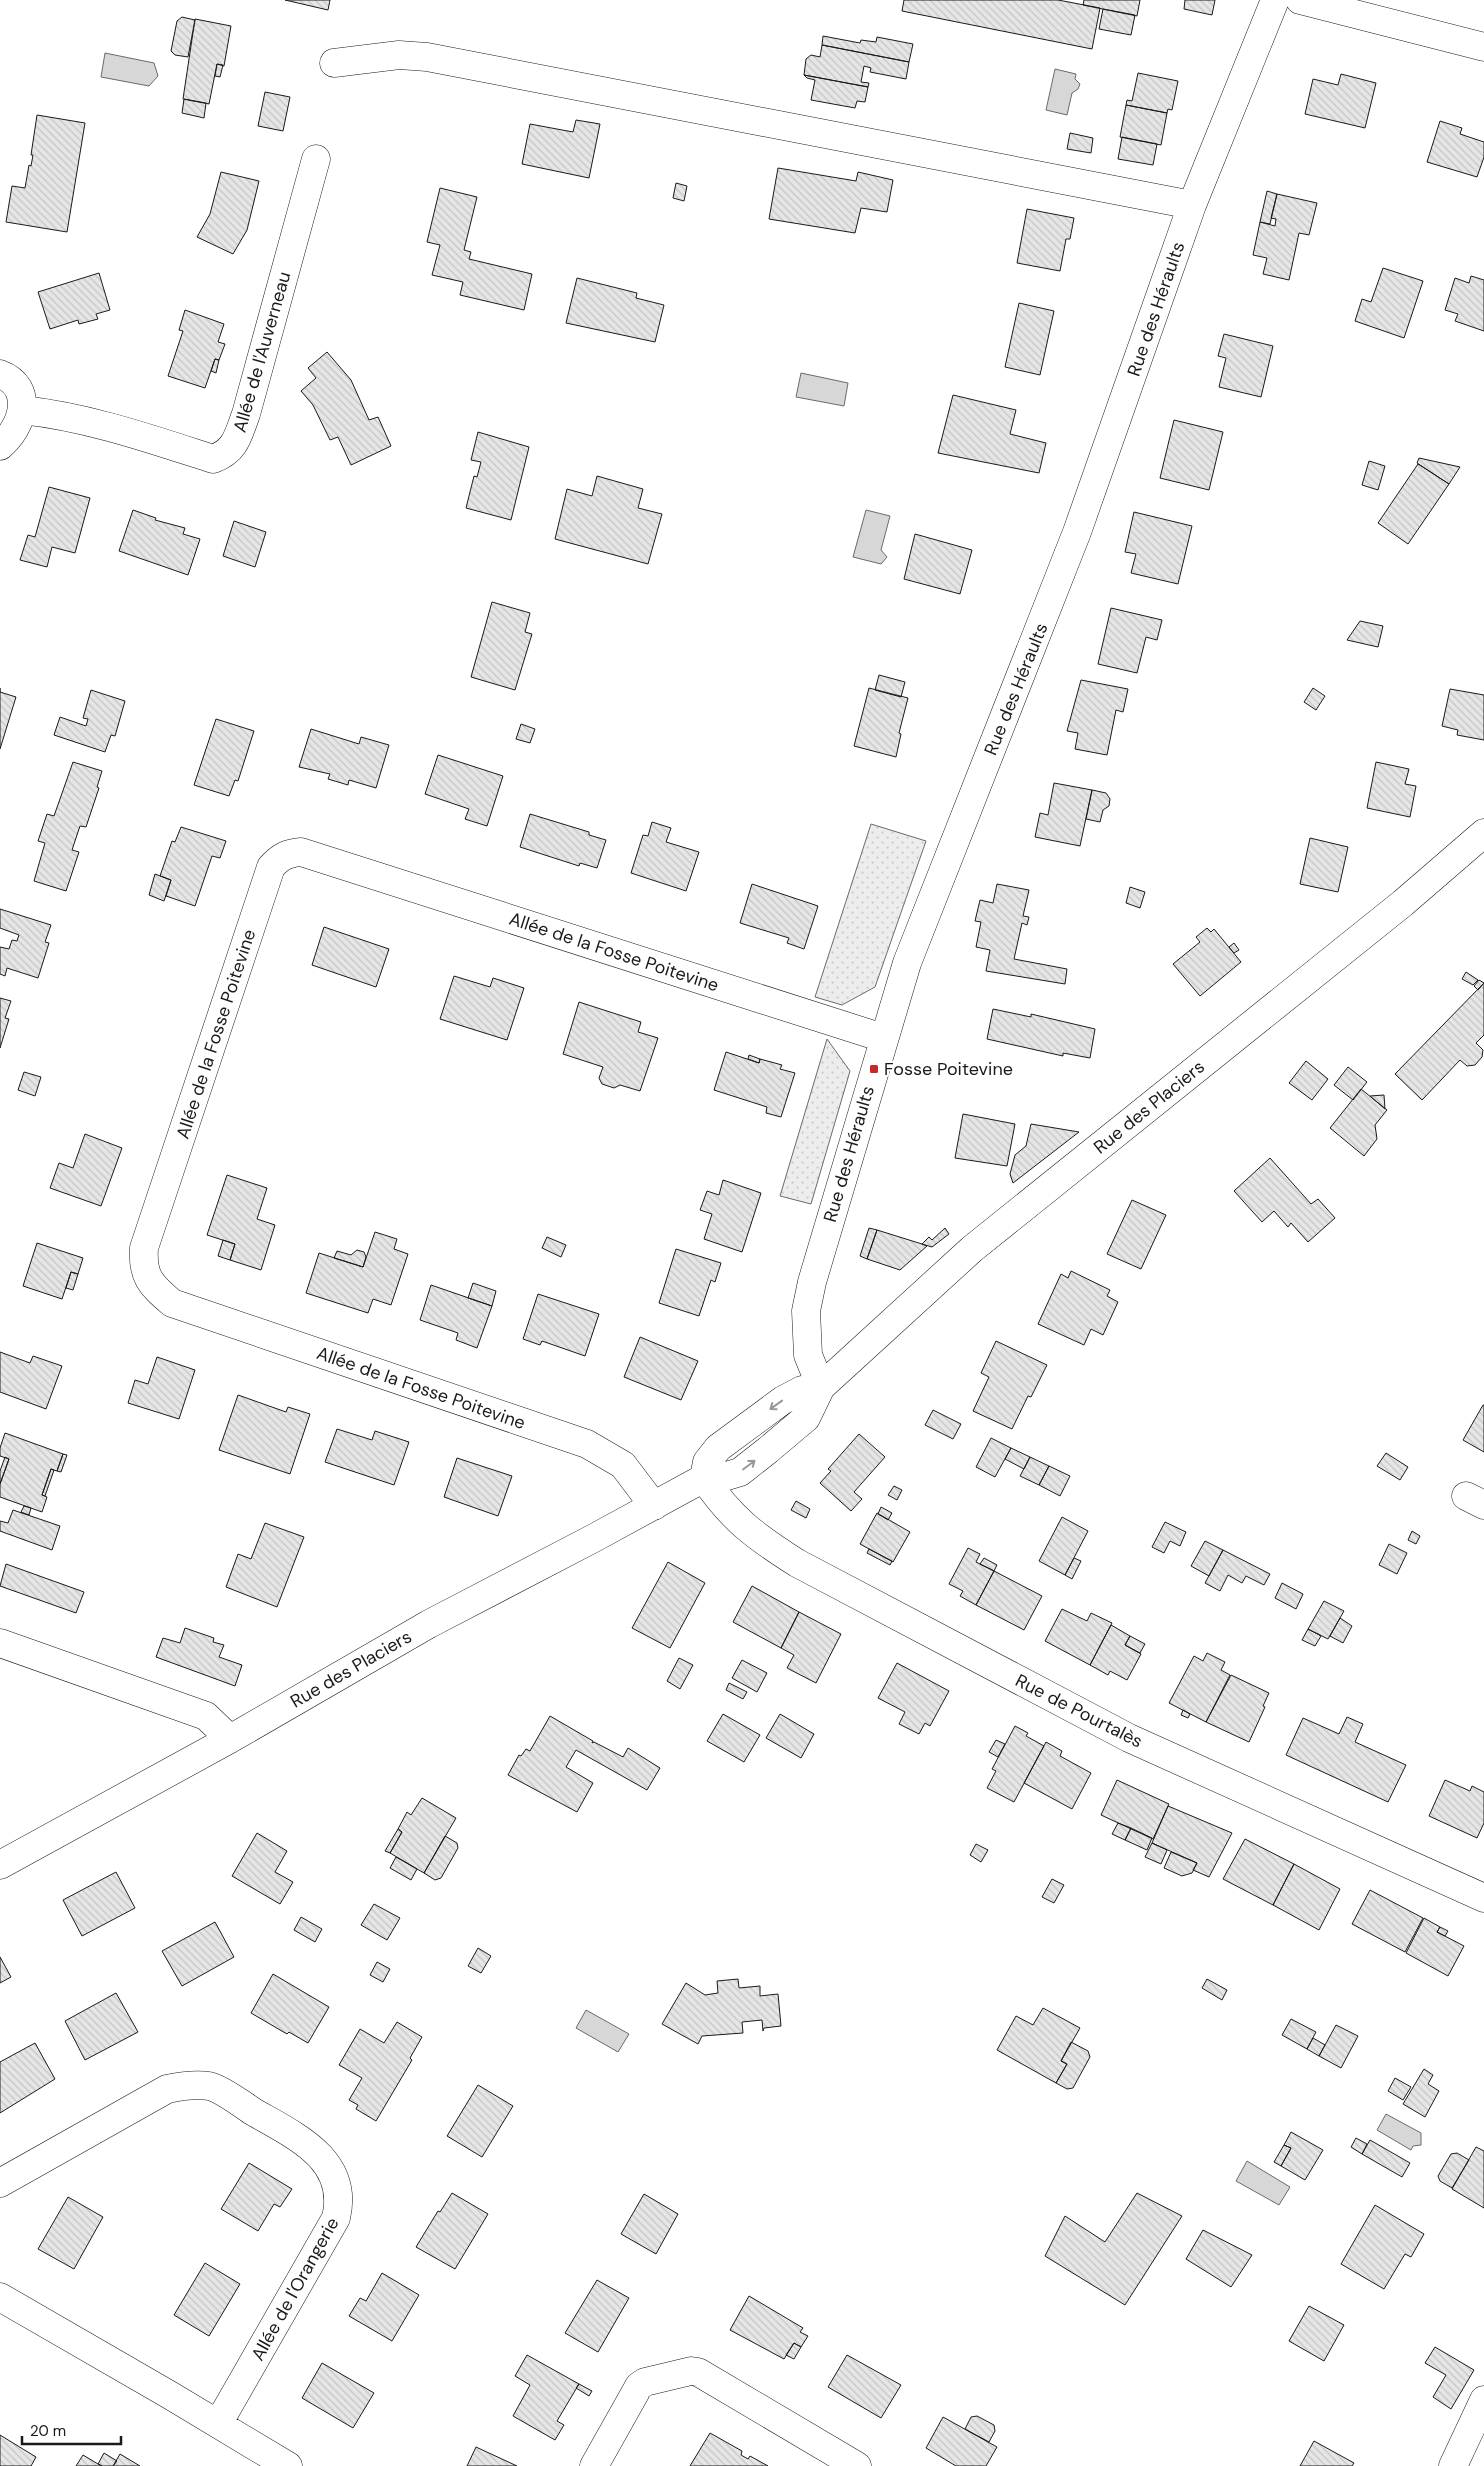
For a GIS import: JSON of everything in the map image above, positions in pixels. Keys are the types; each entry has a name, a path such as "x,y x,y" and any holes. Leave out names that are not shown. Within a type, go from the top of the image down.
{"street":[{"name":"Rue des Héraults","path":"821,1387 808,1355 806,1311 815,1273 884,1038 918,934 1078,532 1192,204 1275,0"},
{"path":"1300,0 1484,47"},
{"path":"334,63 399,55 427,57 1192,204"},
{"name":"Allée de l'Auverneau","path":"22,410 40,412 132,433 213,459 225,455 234,444 246,414 316,159"},
{"path":"0,374 17,384 22,396 19,424 11,437 0,446"},
{"name":"Rue des Placiers","path":"0,1865 230,1739 429,1624 704,1478 720,1478 740,1472 806,1418 821,1387 972,1250 1403,903 1484,833"},
{"name":"Allée de la Fosse Poitevine","path":"654,1506 623,1465 587,1444 172,1303 152,1286 143,1266 144,1248 271,867 279,858 290,853 301,852 884,1038"},
{"name":"Rue de Pourtalès","path":"704,1478 734,1518 758,1539 797,1563 1129,1738 1484,1898"},
{"path":"0,1644 206,1716 230,1739"},
{"name":"Allée de l'Orangerie","path":"0,2183 167,2089 187,2085 211,2086 311,2146 326,2163 337,2184 340,2201 336,2218 218,2424"},
{"path":"0,2297 288,2466"},
{"path":"594,2466 639,2386 644,2382 691,2371 698,2372 857,2466"},
{"path":"1453,2466 1484,2400"}],"shaded area":[{"path":"105,53 154,63 158,76 149,86 101,77"},
{"path":"1055,69 1076,74 1075,79 1080,84 1078,89 1072,93 1067,115 1046,110"},
{"path":"801,373 848,383 844,406 796,397"},
{"path":"866,510 890,516 881,550 887,557 881,564 853,557"},
{"path":"871,824 926,841 875,987 842,1005 815,997"},
{"path":"827,1039 850,1071 811,1204 780,1196"},
{"path":"586,2010 629,2034 618,2052 576,2028"},
{"path":"1386,2114 1421,2133 1421,2145 1413,2146 1411,2150 1377,2130"},
{"path":"1247,2161 1290,2187 1279,2205 1236,2181"}],"building":[{"path":"285,0 330,0 328,10"},
{"path":"904,0 1058,0 1100,8 1092,49 902,11"},
{"path":"1084,0 1140,0 1137,16 1083,5"},
{"path":"1185,0 1215,0 1212,15 1184,9"},
{"path":"1103,9 1135,15 1131,35 1099,29"},
{"path":"182,17 195,20 188,57 175,55 171,51 177,21"},
{"path":"195,19 231,26 224,66 217,64 209,104 183,99"},
{"path":"823,36 860,43 861,40 876,42 877,37 913,44 909,62 822,45"},
{"path":"822,45 909,62 906,79 870,72 871,68 864,66 861,82 869,83 868,87 804,75 806,59 811,55 820,57"},
{"path":"217,64 223,65 220,77 215,76"},
{"path":"1138,73 1178,81 1172,110 1168,109 1167,113 1126,105 1127,100 1132,101"},
{"path":"1341,74 1376,83 1365,128 1305,114 1313,79 1338,85"},
{"path":"804,75 868,87 865,102 857,101 855,108 811,100 815,80"},
{"path":"265,92 290,97 283,131 258,126"},
{"path":"184,99 206,103 204,118 182,113"},
{"path":"1126,105 1167,113 1161,145 1120,137"},
{"path":"37,115 85,123 67,232 6,222 12,186 25,188 29,165 31,166 33,155 31,155"},
{"path":"576,120 600,124 589,178 522,164 530,124 573,132"},
{"path":"1440,121 1462,128 1460,134 1484,142 1484,157 1477,177 1427,162"},
{"path":"1070,133 1093,138 1091,153 1067,149"},
{"path":"1122,137 1157,144 1153,165 1118,159"},
{"path":"778,168 856,181 858,172 893,180 887,212 861,208 855,233 769,219"},
{"path":"221,172 259,181 247,230 233,254 197,237 210,214"},
{"path":"676,183 687,186 684,201 673,198"},
{"path":"440,188 477,197 464,250 471,252 469,259 532,274 524,310 460,295 463,282 432,275 440,245 427,242"},
{"path":"1267,191 1277,194 1270,224 1260,222"},
{"path":"1277,194 1317,203 1309,235 1299,233 1289,280 1263,274 1267,258 1253,255 1260,222 1275,226 1276,219 1271,218"},
{"path":"1027,209 1074,218 1070,239 1066,239 1060,271 1017,263"},
{"path":"1383,268 1423,281 1404,338 1355,321 1362,299 1371,302"},
{"path":"99,273 110,310 96,314 98,319 79,324 78,320 50,329 38,292"},
{"path":"1471,276 1484,280 1484,331 1455,321 1458,314 1445,310 1455,278 1469,283"},
{"path":"577,278 637,293 636,298 664,305 655,342 566,323"},
{"path":"1019,303 1054,311 1040,375 1005,367"},
{"path":"185,310 224,324 218,342 225,344 219,360 215,359 205,388 168,376 183,331 179,330"},
{"path":"1224,334 1273,346 1261,397 1219,387 1226,358 1218,356"},
{"path":"327,352 351,380 369,420 378,417 391,446 351,465 338,437 330,440 313,405 301,391 316,378 308,368"},
{"path":"215,359 219,360 216,373 211,371"},
{"path":"953,395 1016,410 1010,434 1046,443 1039,473 938,453"},
{"path":"1174,420 1223,432 1209,490 1160,478"},
{"path":"478,432 529,447 511,520 466,508 474,476 477,477 481,462 471,460"},
{"path":"1419,458 1460,467 1449,484 1417,463"},
{"path":"1369,461 1385,466 1378,490 1362,485"},
{"path":"1418,464 1449,484 1408,544 1378,523"},
{"path":"597,476 643,489 638,508 662,514 648,564 555,539 567,489 592,496"},
{"path":"49,487 90,498 75,553 52,547 47,567 20,560 28,535 35,537"},
{"path":"133,510 156,518 155,520 185,528 183,534 200,539 188,575 119,551"},
{"path":"1134,512 1192,526 1178,584 1131,573 1136,554 1125,552"},
{"path":"234,521 266,532 255,567 223,556"},
{"path":"915,534 972,550 960,594 904,579"},
{"path":"492,602 530,613 525,632 532,634 515,690 471,677"},
{"path":"1111,608 1162,620 1157,640 1146,637 1137,673 1098,664"},
{"path":"1360,621 1383,626 1378,647 1347,640"},
{"path":"879,675 905,682 901,697 875,690"},
{"path":"1081,680 1128,689 1123,712 1116,710 1107,755 1075,749 1078,733 1067,731"},
{"path":"869,688 908,698 899,733 901,734 896,757 854,746"},
{"path":"1313,688 1325,696 1316,710 1304,702"},
{"path":"1450,689 1484,695 1484,740 1457,735 1458,730 1442,726"},
{"path":"91,690 125,701 115,736 111,735 105,752 54,735 60,717 86,726 88,719 83,718"},
{"path":"0,692 16,697 0,749"},
{"path":"216,719 254,731 238,781 235,780 229,796 194,785"},
{"path":"521,724 535,729 530,743 516,739"},
{"path":"311,729 359,744 361,737 389,745 376,788 349,780 348,785 328,779 330,774 299,767"},
{"path":"438,755 503,776 487,826 465,819 469,809 425,794"},
{"path":"73,762 102,771 97,787 99,788 86,827 80,826 72,850 79,852 66,891 34,881 45,843 38,841 47,814 54,816"},
{"path":"1376,762 1409,769 1405,784 1416,786 1410,817 1367,808"},
{"path":"1054,783 1092,790 1080,846 1035,837 1040,813 1048,815"},
{"path":"1092,790 1106,793 1110,799 1109,806 1103,810 1100,822 1086,819"},
{"path":"530,814 589,832 589,835 606,840 597,868 580,863 579,866 520,847"},
{"path":"652,822 671,828 666,842 699,852 686,891 631,873 643,835 648,836"},
{"path":"181,827 226,841 220,858 212,856 195,906 166,896 171,880 160,876 172,841 175,842"},
{"path":"1310,838 1348,847 1338,892 1300,884"},
{"path":"155,874 171,880 164,901 149,895"},
{"path":"752,884 818,906 804,949 787,943 789,938 740,923"},
{"path":"997,884 1029,890 1023,916 1029,917 1027,925 1022,923 1014,959 1067,969 1065,984 986,971 990,950 976,947 981,922 975,921 980,900 993,903"},
{"path":"1130,887 1145,892 1140,908 1126,903"},
{"path":"0,909 51,925 45,942 49,943 38,978 7,968 5,976 0,974 0,947 9,949 12,940 17,941 19,935 0,928"},
{"path":"324,927 389,949 376,987 312,965"},
{"path":"1207,928 1211,932 1214,929 1241,962 1200,996 1173,964 1200,942 1196,937"},
{"path":"1234,943 1239,950 1234,953 1229,947"},
{"path":"1466,972 1478,980 1473,985 1462,979"},
{"path":"454,976 490,987 493,978 524,988 507,1040 440,1019"},
{"path":"1479,980 1484,983 1478,990 1474,986"},
{"path":"1484,983 1484,1035 1476,1043 1483,1050 1482,1057 1475,1065 1467,1066 1460,1060 1422,1100 1395,1074"},
{"path":"0,998 11,1001 5,1018 9,1019 0,1048"},
{"path":"579,1002 641,1022 638,1032 658,1038 640,1091 620,1085 614,1088 602,1084 599,1078 603,1067 563,1054"},
{"path":"993,1009 1031,1017 1031,1014 1095,1029 1090,1058 1063,1053 1063,1056 987,1039"},
{"path":"726,1052 759,1063 760,1059 782,1065 780,1069 795,1073 781,1117 766,1113 767,1107 714,1090"},
{"path":"749,1055 760,1059 759,1063 748,1059"},
{"path":"1306,1061 1328,1079 1312,1100 1289,1083"},
{"path":"1348,1067 1367,1082 1353,1100 1334,1085"},
{"path":"24,1072 41,1077 35,1096 18,1090"},
{"path":"1361,1089 1387,1110 1375,1125 1377,1139 1364,1156 1330,1128"},
{"path":"1384,1095 1385,1109 1370,1096"},
{"path":"963,1114 1015,1124 1007,1166 955,1158"},
{"path":"1031,1124 1079,1132 1013,1183 1010,1174 1015,1155 1026,1146"},
{"path":"85,1134 122,1148 101,1206 50,1188 59,1163 73,1168"},
{"path":"1270,1158 1311,1204 1318,1199 1335,1218 1308,1242 1291,1223 1288,1227 1274,1211 1262,1222 1234,1191"},
{"path":"227,1175 267,1188 257,1219 275,1225 261,1270 230,1260 235,1244 207,1235"},
{"path":"723,1180 761,1193 742,1252 704,1239 712,1214 700,1210 707,1191 719,1195"},
{"path":"1132,1200 1166,1215 1141,1269 1107,1254"},
{"path":"869,1228 877,1230 867,1259 860,1256"},
{"path":"945,1228 949,1234 932,1247 922,1244 929,1237 932,1240"},
{"path":"877,1230 927,1246 900,1270 867,1259"},
{"path":"375,1232 397,1239 394,1249 408,1254 391,1305 373,1299 368,1313 306,1293 319,1253 363,1267"},
{"path":"547,1237 566,1245 561,1257 542,1248"},
{"path":"223,1240 235,1244 230,1260 218,1256"},
{"path":"37,1243 83,1258 78,1274 71,1272 62,1299 23,1286"},
{"path":"676,1249 721,1263 715,1282 711,1280 699,1316 659,1303"},
{"path":"357,1250 364,1252 366,1257 363,1267 334,1258 337,1251 351,1255"},
{"path":"1071,1271 1110,1290 1107,1296 1118,1302 1103,1335 1091,1329 1084,1345 1038,1324 1061,1274 1068,1278"},
{"path":"71,1272 78,1274 73,1290 66,1288"},
{"path":"473,1283 496,1291 492,1306 468,1298"},
{"path":"431,1285 492,1306 477,1348 456,1340 458,1333 420,1320"},
{"path":"538,1294 599,1314 585,1356 542,1341 540,1345 523,1339"},
{"path":"640,1337 698,1361 681,1400 624,1377"},
{"path":"996,1341 1047,1365 1031,1397 1028,1396 1012,1429 973,1411 989,1377 981,1373"},
{"path":"0,1352 30,1363 33,1356 62,1366 46,1409 0,1392"},
{"path":"157,1357 195,1370 179,1419 128,1403 135,1380 148,1384"},
{"path":"238,1395 286,1412 288,1407 310,1414 290,1474 219,1450"},
{"path":"1484,1405 1484,1452 1463,1440"},
{"path":"933,1410 961,1424 953,1439 925,1425"},
{"path":"337,1429 372,1440 375,1431 409,1442 394,1485 325,1462"},
{"path":"5,1433 63,1454 57,1471 51,1469 42,1495 47,1497 42,1512 0,1497 0,1484 9,1459 0,1456 0,1448"},
{"path":"859,1434 885,1457 854,1492 862,1499 851,1511 820,1483 831,1471 828,1469"},
{"path":"991,1438 1011,1448 995,1477 976,1467"},
{"path":"1011,1448 1030,1457 1024,1469 1005,1459"},
{"path":"1386,1453 1408,1467 1400,1480 1377,1466"},
{"path":"63,1454 67,1455 61,1472 57,1471"},
{"path":"5,1457 9,1459 0,1484 0,1471"},
{"path":"1030,1457 1049,1466 1039,1485 1020,1476"},
{"path":"457,1458 512,1476 498,1516 444,1497"},
{"path":"1049,1466 1070,1476 1060,1496 1039,1485"},
{"path":"51,1469 54,1470 45,1496 42,1495"},
{"path":"894,1486 902,1490 897,1500 888,1495"},
{"path":"796,1501 810,1509 806,1518 791,1510"},
{"path":"24,1506 31,1508 29,1515 21,1512"},
{"path":"881,1507 892,1513 888,1520 878,1514"},
{"path":"13,1510 60,1526 52,1550 0,1531 0,1521 8,1523"},
{"path":"877,1513 910,1532 893,1562 860,1544"},
{"path":"1062,1517 1088,1531 1065,1575 1039,1561"},
{"path":"1165,1522 1186,1532 1180,1546 1170,1541 1164,1553 1152,1547"},
{"path":"265,1523 304,1537 277,1607 226,1587 238,1554 251,1559"},
{"path":"1412,1531 1420,1536 1416,1544 1408,1540"},
{"path":"1205,1541 1223,1550 1209,1576 1191,1566"},
{"path":"1389,1544 1407,1553 1397,1574 1379,1565"},
{"path":"968,1548 980,1554 976,1562 994,1571 976,1605 960,1596 963,1591 949,1584"},
{"path":"869,1549 892,1561 890,1565 867,1553"},
{"path":"1223,1550 1270,1574 1264,1585 1246,1576 1242,1583 1228,1575 1220,1591 1205,1583"},
{"path":"984,1558 997,1565 994,1571 980,1564"},
{"path":"1074,1558 1081,1561 1072,1579 1065,1575"},
{"path":"668,1562 705,1583 670,1648 632,1628"},
{"path":"6,1564 84,1592 76,1613 0,1586"},
{"path":"994,1571 1042,1596 1024,1630 976,1605"},
{"path":"1282,1583 1303,1594 1296,1609 1275,1598"},
{"path":"752,1586 799,1612 781,1648 733,1622"},
{"path":"1324,1601 1344,1611 1328,1639 1308,1629"},
{"path":"1062,1609 1087,1621 1091,1613 1112,1623 1090,1665 1045,1641"},
{"path":"799,1612 841,1634 816,1683 787,1668 794,1655 781,1648"},
{"path":"1340,1618 1352,1626 1343,1643 1330,1636"},
{"path":"1111,1625 1130,1636 1125,1645 1141,1654 1127,1680 1110,1671 1108,1675 1090,1665"},
{"path":"185,1628 214,1638 213,1642 224,1645 219,1657 242,1665 235,1686 156,1657 163,1638 180,1643"},
{"path":"1308,1629 1321,1636 1315,1646 1302,1640"},
{"path":"1130,1636 1145,1644 1140,1653 1125,1645"},
{"path":"1207,1653 1225,1662 1221,1670 1230,1675 1206,1722 1169,1703 1194,1656 1203,1661"},
{"path":"679,1658 693,1665 680,1689 667,1681"},
{"path":"742,1660 767,1673 757,1692 732,1678"},
{"path":"897,1663 949,1691 930,1726 925,1723 919,1734 899,1724 905,1712 878,1698"},
{"path":"1231,1675 1269,1693 1263,1706 1265,1707 1249,1742 1206,1722"},
{"path":"729,1683 747,1692 743,1699 726,1690"},
{"path":"1183,1710 1190,1714 1188,1718 1181,1715"},
{"path":"723,1714 760,1735 744,1762 707,1741"},
{"path":"780,1714 814,1734 801,1758 766,1738"},
{"path":"550,1716 593,1741 592,1743 594,1742 623,1757 628,1748 660,1768 647,1790 576,1750 566,1767 593,1783 577,1812 508,1775 519,1755 521,1756 526,1749 530,1751"},
{"path":"1347,1717 1363,1724 1355,1742 1406,1765 1388,1802 1286,1755 1303,1718 1339,1734"},
{"path":"1015,1726 1028,1733 1026,1736 1044,1746 1014,1802 987,1788 996,1771 992,1769"},
{"path":"996,1740 1005,1744 998,1757 989,1752"},
{"path":"1046,1742 1062,1751 1060,1756 1091,1773 1072,1809 1024,1783"},
{"path":"1117,1780 1169,1804 1153,1839 1101,1815"},
{"path":"1445,1780 1470,1791 1472,1786 1484,1792 1484,1823 1477,1838 1429,1816"},
{"path":"422,1798 456,1818 424,1873 390,1853 402,1832 398,1829 407,1812 411,1815"},
{"path":"1168,1806 1232,1833 1209,1877 1193,1870 1197,1863 1152,1843"},
{"path":"1118,1823 1131,1828 1125,1840 1112,1834"},
{"path":"1131,1828 1152,1838 1147,1850 1125,1840"},
{"path":"398,1829 402,1832 390,1853 385,1851"},
{"path":"257,1833 287,1851 275,1872 293,1882 280,1904 232,1876"},
{"path":"445,1836 457,1843 458,1848 441,1878 435,1880 424,1873"},
{"path":"1245,1839 1294,1864 1273,1905 1223,1879"},
{"path":"1152,1843 1167,1850 1161,1864 1145,1857"},
{"path":"976,1844 988,1850 981,1862 970,1855"},
{"path":"1171,1852 1197,1863 1192,1873 1182,1876 1164,1868"},
{"path":"396,1857 417,1869 411,1880 390,1868"},
{"path":"1294,1864 1340,1889 1319,1930 1273,1905"},
{"path":"116,1872 135,1908 82,1936 63,1900"},
{"path":"1052,1879 1064,1885 1054,1903 1042,1897"},
{"path":"1370,1890 1423,1918 1405,1952 1352,1924"},
{"path":"374,1904 400,1918 387,1940 361,1925"},
{"path":"301,1917 322,1929 315,1942 294,1930"},
{"path":"1424,1918 1440,1927 1437,1932 1464,1946 1448,1976 1406,1953"},
{"path":"215,1922 234,1957 182,1986 162,1951"},
{"path":"1440,1927 1448,1931 1445,1936 1437,1932"},
{"path":"478,1948 491,1956 481,1973 468,1966"},
{"path":"0,1957 11,1977 0,1983"},
{"path":"377,1962 390,1969 383,1982 370,1975"},
{"path":"273,1974 329,2007 308,2043 289,2032 287,2034 251,2013"},
{"path":"738,1979 739,1988 760,1986 760,1996 778,1994 781,2026 764,2028 763,2031 762,2020 742,2022 743,2033 702,2036 698,2044 662,2024 686,1983 705,1995 718,1993 717,1981"},
{"path":"1207,1979 1227,1990 1222,2000 1202,1988"},
{"path":"116,1993 138,2032 85,2060 65,2021"},
{"path":"1043,2008 1080,2028 1061,2061 1067,2064 1056,2083 997,2050 1016,2016 1033,2025"},
{"path":"1291,2019 1316,2032 1307,2049 1282,2035"},
{"path":"397,2022 422,2037 410,2058 412,2060 376,2121 356,2109 358,2105 349,2100 362,2078 339,2065 360,2029 384,2043"},
{"path":"1336,2025 1358,2036 1341,2068 1319,2056"},
{"path":"1313,2038 1325,2045 1319,2056 1307,2049"},
{"path":"1071,2042 1088,2051 1090,2057 1073,2088 1067,2089 1056,2083 1067,2064 1061,2061"},
{"path":"35,2043 55,2079 0,2113 0,2062"},
{"path":"1424,2069 1433,2075 1428,2084 1439,2091 1425,2117 1403,2104"},
{"path":"1395,2078 1411,2087 1403,2100 1388,2091"},
{"path":"478,2085 513,2106 482,2157 447,2136"},
{"path":"1291,2132 1323,2150 1305,2180 1281,2166 1291,2148 1284,2145"},
{"path":"1356,2138 1367,2144 1362,2154 1351,2147"},
{"path":"1370,2140 1410,2163 1402,2177 1362,2154"},
{"path":"1284,2145 1291,2148 1281,2166 1274,2162"},
{"path":"1476,2147 1484,2151 1484,2208 1452,2189"},
{"path":"1457,2153 1469,2160 1452,2188 1440,2181 1438,2176 1451,2154"},
{"path":"249,2163 292,2189 280,2207 274,2204 258,2231 221,2209"},
{"path":"452,2193 488,2214 455,2269 416,2247 438,2211 440,2212"},
{"path":"1137,2193 1182,2216 1125,2305 1045,2256 1065,2216 1105,2242"},
{"path":"644,2194 678,2214 656,2254 621,2234"},
{"path":"68,2197 103,2217 74,2269 38,2249"},
{"path":"1375,2205 1424,2234 1411,2257 1405,2254 1384,2289 1341,2264"},
{"path":"1203,2230 1252,2255 1231,2287 1186,2259"},
{"path":"205,2263 240,2284 209,2336 174,2315"},
{"path":"382,2273 419,2295 392,2341 349,2316 360,2298 366,2301"},
{"path":"597,2280 629,2298 598,2352 565,2333"},
{"path":"749,2296 803,2328 800,2332 808,2336 801,2347 794,2343 784,2359 730,2330"},
{"path":"1309,2306 1344,2325 1324,2361 1289,2341"},
{"path":"794,2343 801,2347 794,2359 786,2355"},
{"path":"1435,2347 1474,2370 1451,2409 1433,2397 1446,2375 1425,2363"},
{"path":"527,2355 579,2384 557,2421 564,2425 555,2440 513,2416 530,2385 515,2376"},
{"path":"847,2355 901,2385 881,2418 828,2387"},
{"path":"322,2363 374,2393 353,2428 302,2398"},
{"path":"579,2384 592,2391 589,2396 576,2388"},
{"path":"977,2416 994,2425 995,2431 989,2442 965,2429 971,2417"},
{"path":"943,2417 997,2447 986,2466 956,2466 926,2448"},
{"path":"710,2433 742,2451 741,2455 748,2459 750,2456 768,2466 690,2466"},
{"path":"0,2435 36,2457 31,2466 0,2466"},
{"path":"1314,2441 1354,2463 1352,2466 1300,2466"},
{"path":"476,2447 517,2466 467,2466"},
{"path":"104,2453 117,2461 113,2466 98,2464"},
{"path":"120,2454 140,2466 113,2466"},
{"path":"83,2455 98,2464 102,2466 76,2466"}],"place":[{"name":"Fosse Poitevine","path":"874,1069"}]}
